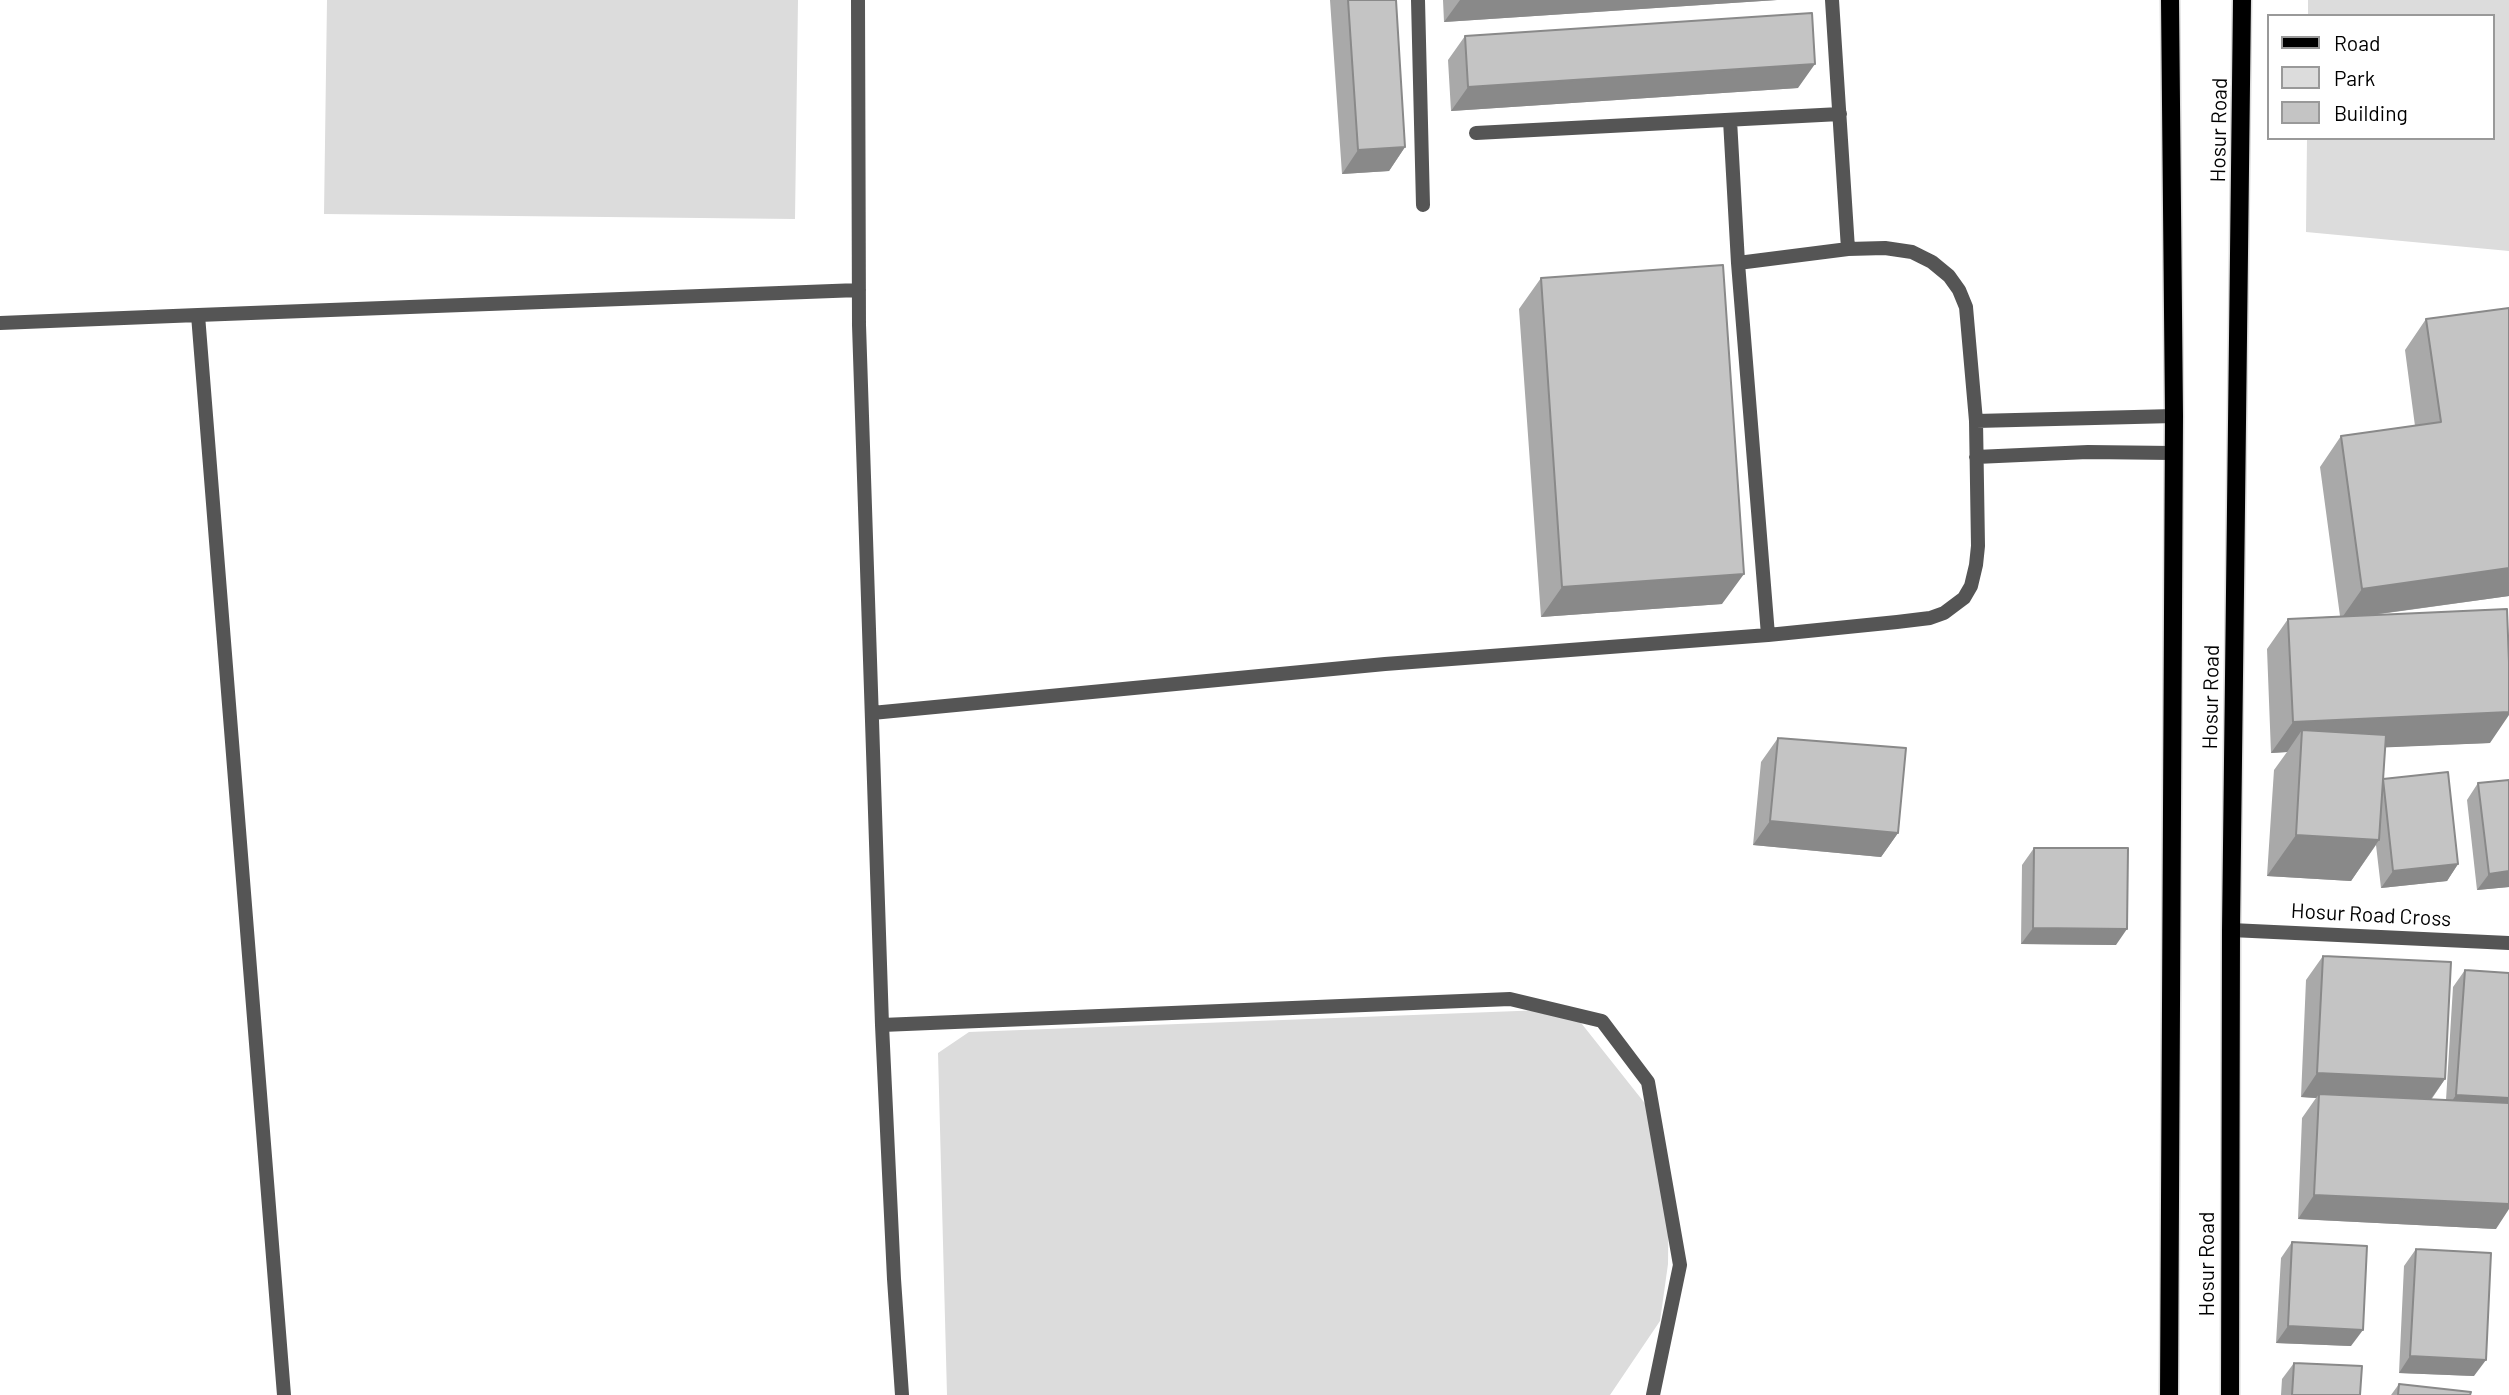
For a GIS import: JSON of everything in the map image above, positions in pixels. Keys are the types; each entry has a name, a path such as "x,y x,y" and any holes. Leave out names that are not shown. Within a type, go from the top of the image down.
{"main road":[{"name":"Hosur Road","path":"2169,1395 2174,416 2170,0"},
{"name":"Hosur Road","path":"2230,1395 2231,930 2242,0"}],"street":[{"path":"858,0 859,290 872,713 882,1026 902,1395"},
{"path":"1418,0 1423,205"},
{"path":"1832,0 1848,249"},
{"path":"1476,133 1840,114"},
{"path":"1730,120 1738,263 1768,635"},
{"path":"872,713 1385,664 1768,635 1930,618 1956,606 1971,586 1978,546 1976,421 1966,307 1959,290 1949,275 1933,262 1912,252 1885,248 1848,249 1738,263"},
{"path":"0,323 859,290"},
{"path":"198,315 284,1395"},
{"path":"1976,421 2174,416"},
{"path":"1976,457 2088,452 2173,453"},
{"name":"Hosur Road Cross","path":"2231,930 2509,943"},
{"path":"882,1026 1510,999 1602,1021 1648,1082 1680,1265 1653,1395"}],"green space":[{"path":"327,0 798,0 795,219 324,214"},
{"path":"2308,0 2509,0 2509,251 2306,232 2307,140 2495,140 2495,14 2308,14"},
{"path":"1570,1009 1647,1106 1669,1166 1668,1264 1660,1321 1610,1395 947,1395 938,1053 969,1032"}],"building":[{"path":"1348,0 1396,0 1405,147 1358,150"},
{"path":"1812,13 1815,64 1468,87 1465,36"},
{"path":"1723,265 1744,574 1562,587 1541,278"},
{"path":"2509,308 2509,568 2362,589 2341,436 2441,422 2426,319"},
{"path":"2507,609 2509,712 2293,722 2288,619"},
{"path":"2302,730 2386,735 2379,840 2296,835"},
{"path":"1778,738 1906,748 1898,833 1770,821"},
{"path":"2448,772 2458,864 2393,871 2383,779"},
{"path":"2509,780 2509,871 2489,874 2478,783"},
{"path":"2034,848 2128,848 2127,929 2033,928"},
{"path":"2323,956 2451,962 2445,1079 2317,1073"},
{"path":"2465,970 2509,973 2509,1098 2456,1095"},
{"path":"2319,1094 2509,1103 2509,1204 2314,1195"},
{"path":"2292,1242 2367,1246 2363,1330 2288,1326"},
{"path":"2416,1249 2491,1253 2486,1360 2410,1356"},
{"path":"2294,1363 2362,1366 2360,1395 2292,1395"},
{"path":"2399,1384 2471,1392 2470,1395 2398,1395"}]}
